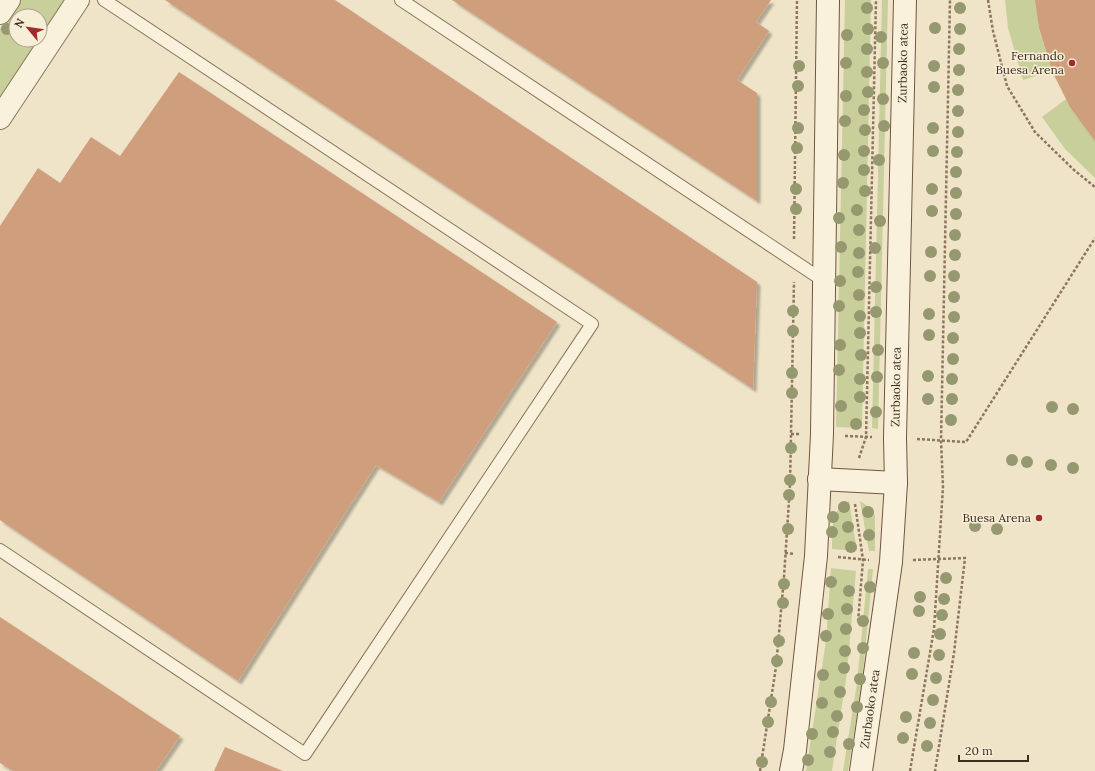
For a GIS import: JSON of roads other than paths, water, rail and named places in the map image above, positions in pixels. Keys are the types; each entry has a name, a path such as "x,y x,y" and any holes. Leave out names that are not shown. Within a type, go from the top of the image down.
{"street":[{"path":"0,13 9,0"},
{"path":"0,118 78,0"},
{"path":"791,771 796,742 816,556 822,434 828,0"},
{"name":"Zurbaoko atea","path":"861,771 891,562 896,483 895,438 904,0"},
{"path":"819,479 896,483"}],"lane":[{"path":"0,550 305,754 592,324 104,0"},
{"path":"401,0 824,281"}],"place":[{"name":"Fernando Buesa Arena","path":"1072,63"},
{"name":"Buesa Arena","path":"1039,518"}]}
